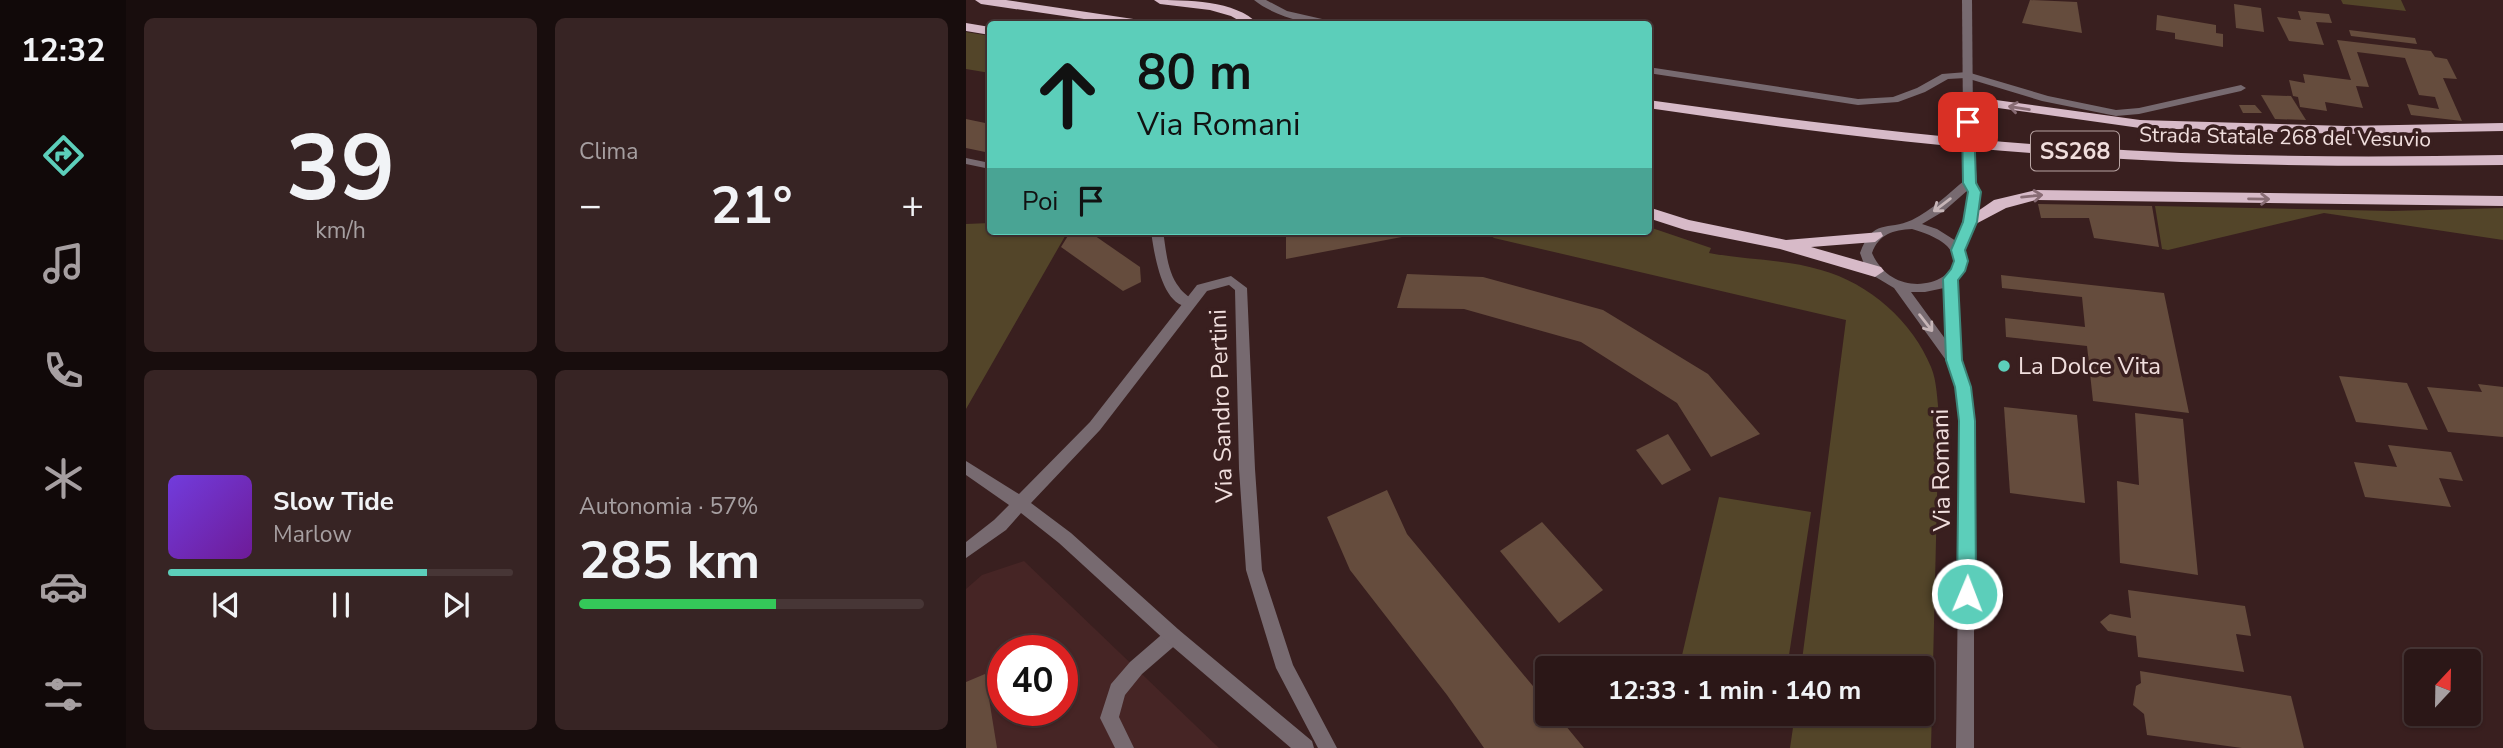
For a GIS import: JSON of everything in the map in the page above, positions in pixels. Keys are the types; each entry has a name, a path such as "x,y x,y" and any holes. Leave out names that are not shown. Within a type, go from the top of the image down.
{"highway":[{"path":"982,0 1120,21"},
{"path":"1160,0 1233,12 1249,21"},
{"path":"966,27 987,31"},
{"name":"SS268","path":"1967,100 2140,124 2346,130 2503,127"},
{"name":"Strada Statale 268 del Vesuvio","path":"1652,105 1902,137 2120,154 2291,161 2503,160"},
{"name":"SS268","path":"1970,222 2000,204 2036,195 2503,201"},
{"path":"1652,213 1685,225 1781,244 1875,271"},
{"path":"1781,244 1875,236"}],"street":[{"path":"1259,0 1284,13 1324,21"},
{"path":"1958,250 1970,222 1975,192 1970,176 1967,0"},
{"path":"1652,71 1858,102 1894,100 1921,90 1946,76 1967,75 2046,99 2116,113 2139,111 2241,88"},
{"path":"966,161 987,165"},
{"path":"1912,225 1941,233 1958,250 1961,261 1958,271 1950,279 1927,287 1898,284 1875,271 1866,253 1875,236 1885,229 1912,225 1940,208 1970,176"},
{"path":"1158,235 1171,289 1177,297 1189,303"},
{"name":"Via Romani","path":"1950,279 1954,360 1963,387 1967,433 1965,748"},
{"name":"Via Sandro Pertini","path":"966,551 1000,525 1095,426 1202,288 1231,280 1241,288 1247,469 1254,570 1285,668 1328,748"},
{"name":"Via Romani","path":"1898,284 1954,360"},
{"path":"966,467 1065,538 1173,636 1305,748"},
{"path":"1125,748 1109,718 1117,690 1136,668 1173,636"}],"shaded area":[{"path":"2341,0 2401,0 2406,11 2343,4"},
{"path":"966,32 987,36 987,72 966,69"},
{"path":"2155,206 2392,211 2503,208 2503,240 2324,213 2168,250 2162,249"},
{"path":"987,223 987,235 1066,235 966,409 966,224"},
{"path":"1652,228 1711,248 1709,253 1794,264 1839,276 1872,295 1901,320 1923,350 1931,367 1935,378 1939,415 1933,656 1803,656 1846,320 1490,235 1652,235"},
{"path":"1719,497 1811,512 1789,656 1682,656"},
{"path":"1024,561 1219,748 966,748 966,589 982,575"},
{"path":"1793,726 1932,726 1931,748 1790,748"}],"building":[{"path":"2030,0 2077,2 2082,33 2022,23"},
{"path":"2234,4 2261,8 2264,32 2236,28"},
{"path":"2298,11 2329,14 2332,23 2316,22 2324,45 2289,41 2277,17 2301,20"},
{"path":"2157,15 2216,25 2216,33 2223,34 2223,47 2175,39 2175,33 2156,30"},
{"path":"2349,30 2415,38 2417,44 2351,36"},
{"path":"2337,40 2431,51 2435,57 2447,59 2457,79 2443,78 2462,121 2411,115 2407,104 2439,109 2435,97 2419,95 2405,58 2357,52 2369,87 2356,86 2363,108 2325,102 2327,111 2300,107 2298,97 2293,96 2289,80 2305,83 2303,74 2351,80"},
{"path":"2261,95 2291,96 2306,120 2275,119"},
{"path":"2239,105 2255,105 2262,113 2243,113"},
{"path":"966,119 987,123 987,152 966,148"},
{"path":"2038,204 2152,206 2159,247 2094,238 2089,218 2041,218"},
{"path":"1068,235 1094,235 1140,267 1141,282 1123,291 1061,247"},
{"path":"1286,235 1407,236 1286,259"},
{"path":"1407,274 1483,277 1603,310 1708,374 1760,434 1711,457 1677,403 1581,342 1464,309 1397,308"},
{"path":"2001,275 2164,293 2189,413 2093,401 2087,346 2006,337 2005,318 2085,327 2082,297 2002,288"},
{"path":"2339,376 2407,383 2428,430 2356,422"},
{"path":"2478,384 2503,387 2503,437 2448,432 2427,387 2482,392"},
{"path":"2004,407 2077,415 2085,503 2010,493"},
{"path":"2135,413 2183,419 2198,575 2120,563 2117,481 2139,485"},
{"path":"1668,434 1691,470 1662,485 1636,450"},
{"path":"2388,445 2451,452 2463,481 2439,478 2451,507 2365,497 2354,462 2397,467"},
{"path":"1387,490 1407,534 1535,689 1535,726 1566,726 1584,748 1484,748 1447,695 1350,570 1327,517"},
{"path":"1542,522 1603,590 1559,623 1500,551"},
{"path":"2128,590 2245,606 2251,636 2236,634 2244,672 2138,657 2136,636 2108,631 2100,622 2110,614 2131,618"},
{"path":"2140,671 2291,696 2304,748 2242,748 2147,735 2144,714 2133,705 2136,686 2141,683"},
{"path":"985,674 987,726 993,726 997,748 966,748 966,682"}],"place":[{"name":"La Dolce Vita","path":"2004,366"}],"route":[{"path":"1967,594 1967,421 1963,387 1954,360 1950,279 1958,271 1961,261 1958,250 1970,222 1975,192 1969,183 1968,122"}]}
